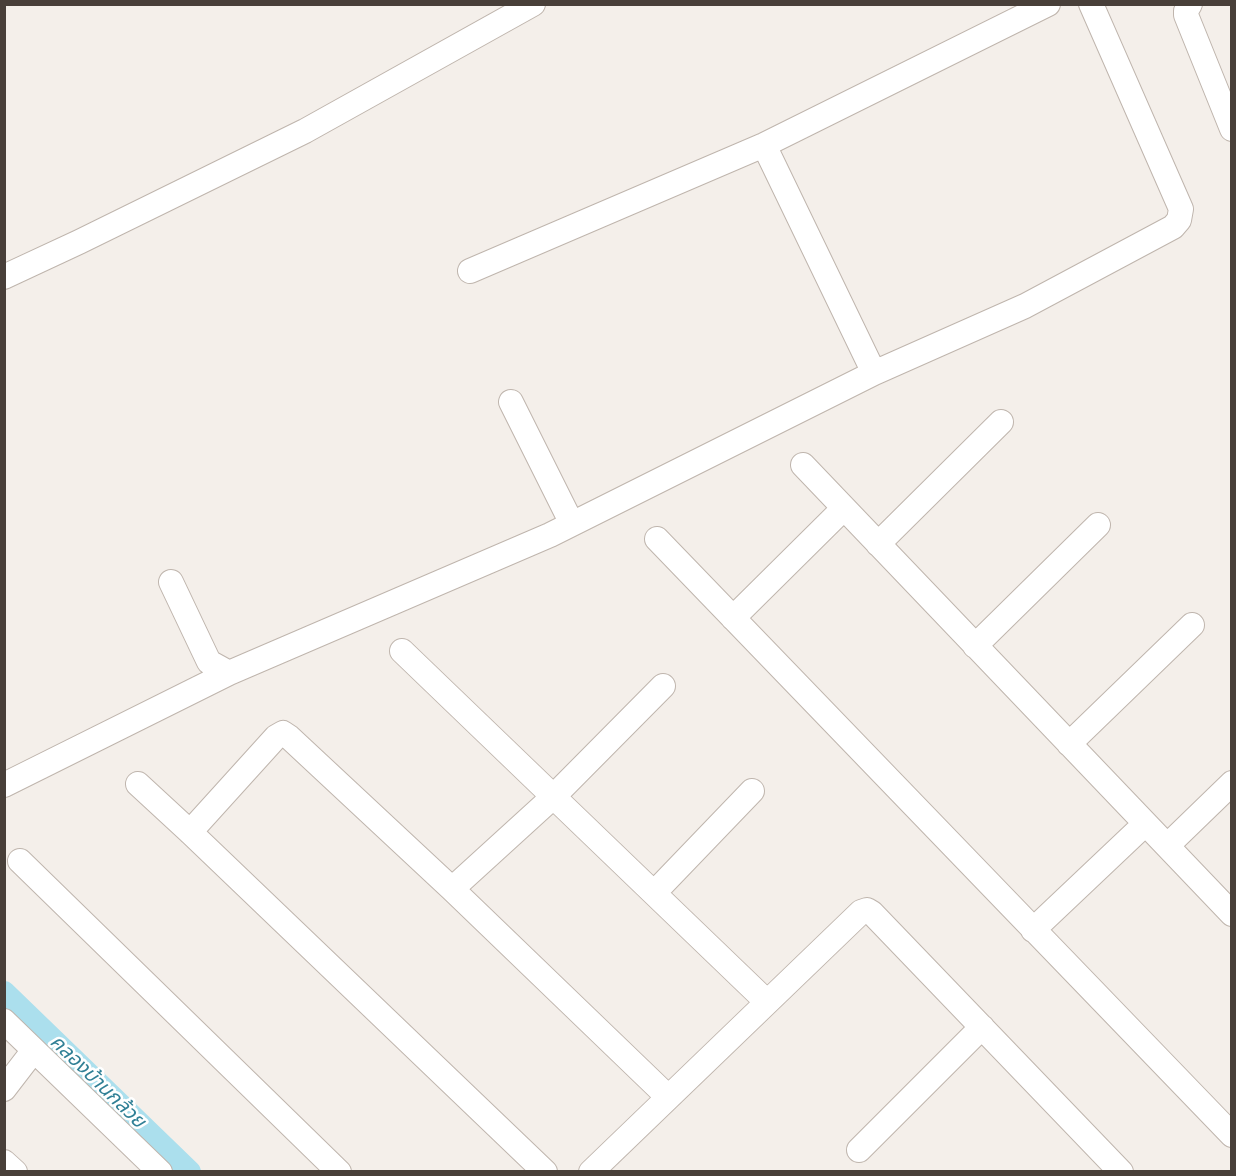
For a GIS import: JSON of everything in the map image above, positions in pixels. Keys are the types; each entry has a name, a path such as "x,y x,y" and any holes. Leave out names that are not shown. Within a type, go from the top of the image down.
{"street":[{"path":"4,277 305,131 533,4"},
{"path":"470,271 764,145 1048,4"},
{"path":"4,785 229,674 550,535 874,373 1026,306 1173,227 1179,220 1181,209 1091,4"},
{"path":"1190,4 1186,15 1232,129"},
{"path":"764,145 874,373"},
{"path":"512,402 572,524"},
{"path":"878,544 1001,422"},
{"path":"803,465 1232,914"},
{"path":"733,618 844,508"},
{"path":"975,646 1098,525"},
{"path":"657,539 1232,1135"},
{"path":"171,582 209,662 229,674"},
{"path":"1069,744 1192,625"},
{"path":"402,651 767,1002"},
{"path":"452,889 553,796 663,686"},
{"path":"190,832 276,737 283,733 290,737 452,889 668,1097"},
{"path":"1167,846 1232,783"},
{"path":"138,784 545,1172"},
{"path":"654,893 752,791"},
{"path":"1033,930 1145,824"},
{"path":"20,861 339,1172"},
{"path":"591,1172 861,912 867,910 1121,1172"},
{"path":"4,1021 160,1172"},
{"path":"859,1150 982,1027"},
{"path":"4,1089 34,1050"},
{"path":"4,1162 15,1172"}],"waterway":[{"name":"คลองบ้านกล้วย","path":"4,993 189,1172"}]}
